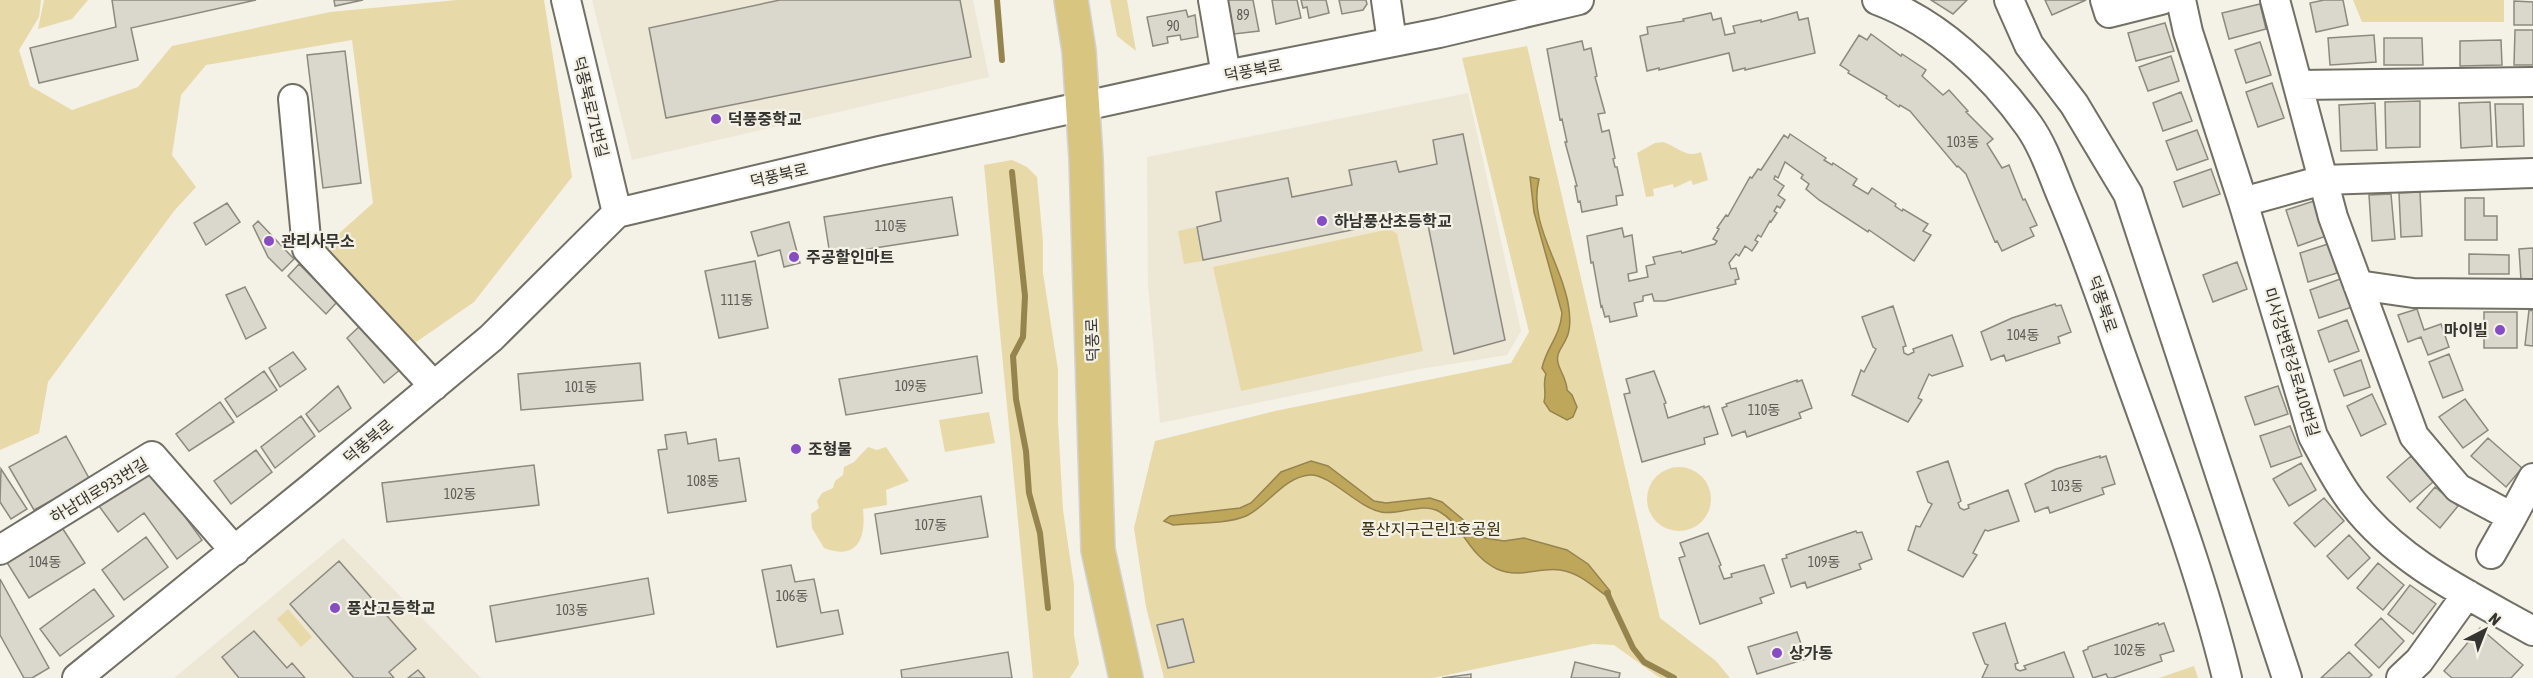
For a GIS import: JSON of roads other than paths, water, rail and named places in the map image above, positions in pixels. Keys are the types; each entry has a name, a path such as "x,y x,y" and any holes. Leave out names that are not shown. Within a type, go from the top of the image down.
{"main road":[{"name":"덕풍로","path":"1071,0 1083,107 1098,550 1126,678"}],"street":[{"name":"덕풍북로71번길","path":"566,0 617,213"},
{"path":"1213,0 1226,75"},
{"path":"1386,0 1392,42"},
{"name":"덕풍북로","path":"77,678 235,551 491,338 617,213 868,154 1579,0"},
{"name":"덕풍북로","path":"1877,0 1891,5 1923,24 1975,63 2030,127 2045,154 2080,238 2178,518 2227,678"},
{"path":"2009,0 2030,45 2074,104 2128,194 2287,678"},
{"path":"2105,0 2109,12 2161,0"},
{"name":"미사강변한강로410번길","path":"2181,0 2188,32 2243,202 2313,436 2331,469 2353,503 2380,533 2422,568 2533,631"},
{"path":"2275,0 2333,217 2414,436 2458,488 2512,516"},
{"path":"2298,85 2533,82"},
{"path":"293,99 307,249 434,386"},
{"path":"2243,202 2323,180 2533,173"},
{"path":"2358,285 2413,293 2533,294"},
{"name":"하남대로933번길","path":"0,550 152,456 235,551"},
{"path":"2491,554 2533,478"},
{"path":"2401,678 2419,661 2467,594"},
{"name":"덕풍북로","path":"97,678 124,642"}],"waterway":[{"path":"997,0 1002,60"},
{"path":"1012,172 1025,296 1023,337 1013,356 1016,399 1026,451 1029,493 1040,533 1048,608"},
{"path":"1607,593 1633,648 1644,662 1674,678"}],"place":[{"name":"덕풍중학교","path":"716,119"},
{"name":"하남풍산초등학교","path":"1322,221"},
{"name":"관리사무소","path":"269,241"},
{"name":"주공할인마트","path":"794,257"},
{"name":"마이빌","path":"2500,330"},
{"name":"조형물","path":"796,449"},
{"name":"풍산고등학교","path":"335,608"},
{"name":"상가동","path":"1777,653"}],"park label":[{"name":"풍산지구근린1호공원","path":"1431,529"}]}
